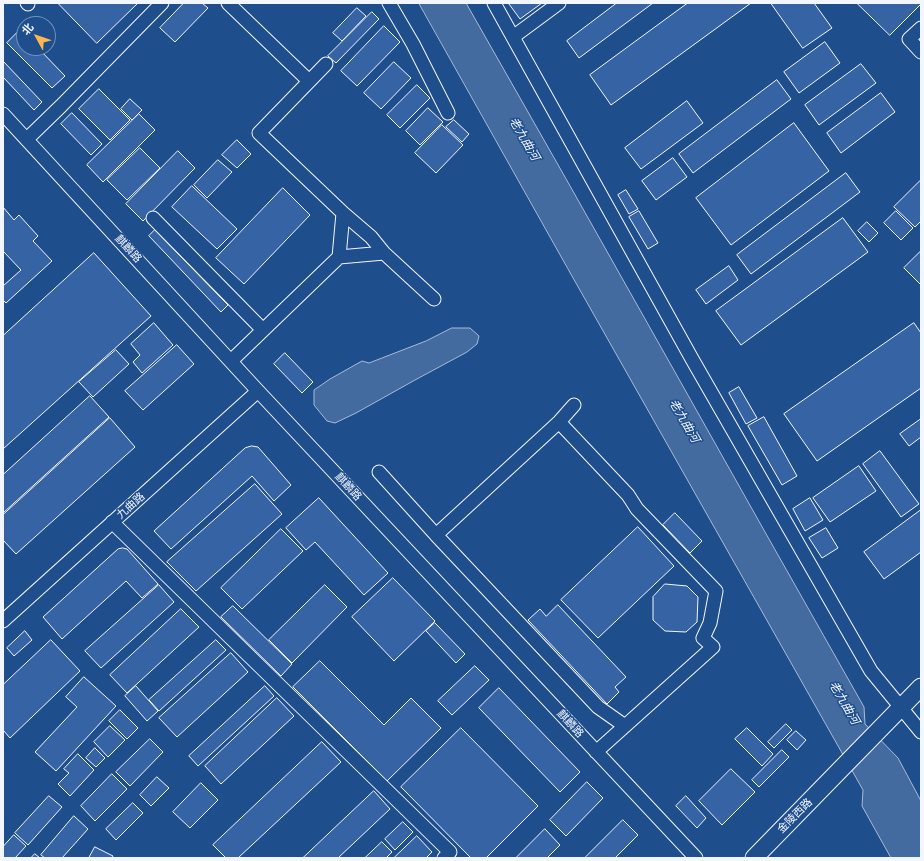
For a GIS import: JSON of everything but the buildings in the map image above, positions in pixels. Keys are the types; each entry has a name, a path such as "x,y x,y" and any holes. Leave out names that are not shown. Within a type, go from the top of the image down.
{"main road":[{"path":"901,708 921,687"},
{"name":"金陵西路","path":"754,858 901,708"}],"street":[{"path":"27,139 162,3"},
{"path":"228,3 309,81"},
{"path":"389,3 413,44 448,113"},
{"path":"494,3 692,359 856,644 872,671 921,732"},
{"path":"513,37 559,3"},
{"path":"921,28 909,39 921,52"},
{"path":"326,64 259,133 343,213 371,237 384,253 434,299"},
{"name":"麒麟路","path":"3,114 258,391 696,858"},
{"path":"339,257 343,213"},
{"path":"153,218 263,330"},
{"path":"231,361 339,257 384,253"},
{"name":"九曲路","path":"3,621 258,391"},
{"path":"436,535 559,422 574,405"},
{"path":"559,422 628,495 637,509 716,591 710,623 703,638 713,647 596,752"},
{"path":"379,472 436,535 598,707 624,726"},
{"path":"112,522 450,852 444,858"}],"water":[{"name":"老九曲河","path":"419,3 466,3 864,707 865,724 898,758 921,801 921,858 891,858 862,806 863,790"},
{"path":"452,328 470,328 479,336 477,344 467,352 335,423 327,421 314,405 314,390 362,361 369,363 426,341"}]}
